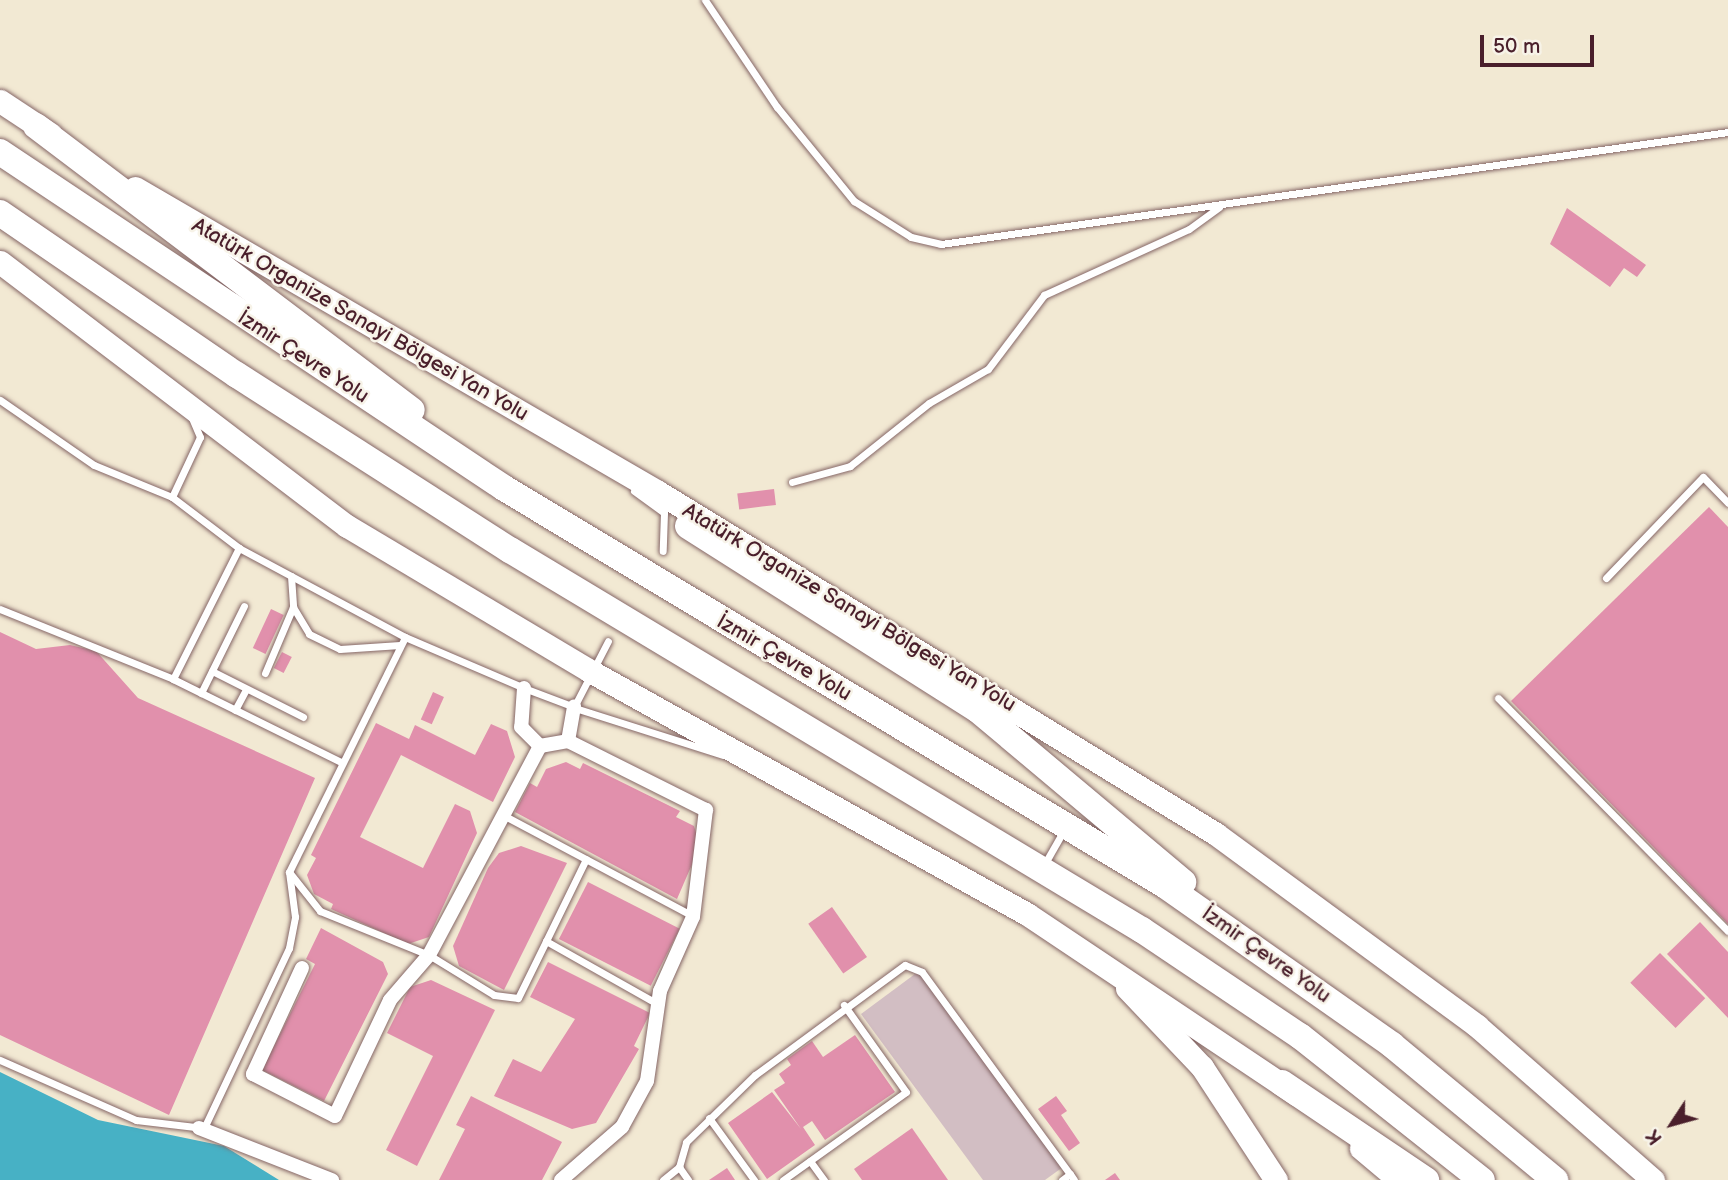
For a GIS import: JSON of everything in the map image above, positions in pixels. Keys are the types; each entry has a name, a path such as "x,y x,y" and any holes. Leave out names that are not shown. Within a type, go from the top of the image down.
{"highway":[{"path":"36,126 377,383 505,488"},
{"name":"İzmir Çevre Yolu","path":"0,152 505,488 1067,825 1266,955 1392,1045 1555,1180"},
{"path":"0,212 237,375 510,550 1042,869 1300,1036 1482,1180"},
{"path":"688,526 978,710 1266,955"},
{"path":"1282,1083 1426,1180"}],"main road":[{"name":"Atatürk Organize Sanayi Bölgesi Yan Yolu","path":"0,101 264,268 468,383 1216,834 1477,1027 1653,1180"},
{"path":"0,262 347,526 590,671 1096,956 1282,1083 1399,1180"},
{"path":"1096,956 1202,1067 1276,1180"}],"street":[{"path":"524,688 521,727 540,746"},
{"path":"568,741 574,708"},
{"path":"540,746 568,741 706,810 693,917 658,1004 647,1081 622,1127 561,1180"},
{"path":"302,968 253,1074 335,1116 390,1000 429,955 540,746"},
{"path":"199,1128 332,1180"}],"lane":[{"path":"705,0 776,107 854,201 911,237 941,244 1728,132"},
{"path":"792,482 850,466 929,403 988,369 1044,295 1189,229 1224,204"},
{"path":"468,383 654,504 668,527 663,551"},
{"path":"0,400 94,465 172,497 239,548 405,636 574,708 746,758"},
{"path":"172,497 200,437 188,407"},
{"path":"1606,578 1703,477 1728,503"},
{"path":"173,679 239,548"},
{"path":"265,673 293,607 291,576"},
{"path":"201,693 244,606"},
{"path":"293,607 310,635 340,649 400,645"},
{"path":"0,609 173,679 341,762"},
{"path":"0,1060 136,1120 199,1128 289,948 295,917 289,872 405,636"},
{"path":"574,708 590,671 608,641"},
{"path":"212,671 303,717"},
{"path":"235,710 246,688"},
{"path":"1498,698 1728,931"},
{"path":"503,815 693,917"},
{"path":"1042,869 1067,825"},
{"path":"289,872 320,911 429,955 494,995 518,998 586,859"},
{"path":"546,941 658,1004"},
{"path":"663,1180 679,1167 686,1142 709,1118 844,1005 898,966 918,968 1072,1177 1062,1180"},
{"path":"783,1180 906,1092 844,1005"},
{"path":"709,1118 754,1180"},
{"path":"810,1161 824,1180"},
{"path":"679,1167 688,1180"}],"shaded area":[{"path":"919,971 1063,1167 1045,1180 983,1180 861,1014"}],"water":[{"path":"0,1072 98,1120 224,1146 279,1180 0,1180"}],"building":[{"path":"1567,208 1646,265 1637,277 1624,268 1610,287 1550,244"},
{"path":"774,489 776,505 739,509 737,494"},
{"path":"1709,507 1728,527 1728,924 1511,701"},
{"path":"271,609 284,615 266,654 253,648"},
{"path":"0,632 36,649 70,645 96,651 138,698 315,778 169,1115 0,1035"},
{"path":"282,652 292,657 284,673 274,668"},
{"path":"433,692 444,697 432,724 421,719"},
{"path":"376,723 409,739 415,725 475,755 491,724 507,731 515,757 493,802 401,755 360,837 423,868 455,804 470,811 477,833 429,937 408,944 331,909 333,904 314,894 307,875 316,858 311,855"},
{"path":"566,762 580,769 583,763 680,811 676,817 694,826 700,846 677,899 515,812 530,783 537,787 546,769"},
{"path":"521,846 567,863 504,990 459,966 453,946 488,868 499,853"},
{"path":"588,882 680,929 651,986 559,939"},
{"path":"832,907 867,957 843,974 808,924"},
{"path":"1700,922 1728,952 1728,1018 1667,954"},
{"path":"321,928 383,962 388,974 324,1101 262,1070 315,964 306,959"},
{"path":"1660,953 1705,998 1676,1028 1630,983"},
{"path":"548,962 650,1013 634,1046 639,1049 596,1123 572,1129 494,1096 513,1059 541,1072 575,1019 530,997"},
{"path":"431,980 495,1010 417,1166 386,1150 433,1056 387,1033 410,987"},
{"path":"855,1035 895,1092 825,1140 812,1121 803,1127 815,1145 767,1179 728,1123 772,1092 801,1129 774,1090 785,1083 779,1074 791,1065 787,1059 812,1041 823,1057"},
{"path":"471,1096 562,1142 542,1180 439,1180 465,1129 456,1125"},
{"path":"1056,1096 1067,1111 1061,1115 1080,1143 1069,1151 1038,1109"},
{"path":"912,1128 948,1180 862,1180 854,1169"},
{"path":"727,1168 735,1180 709,1180"},
{"path":"1115,1173 1120,1180 1105,1180"}]}
